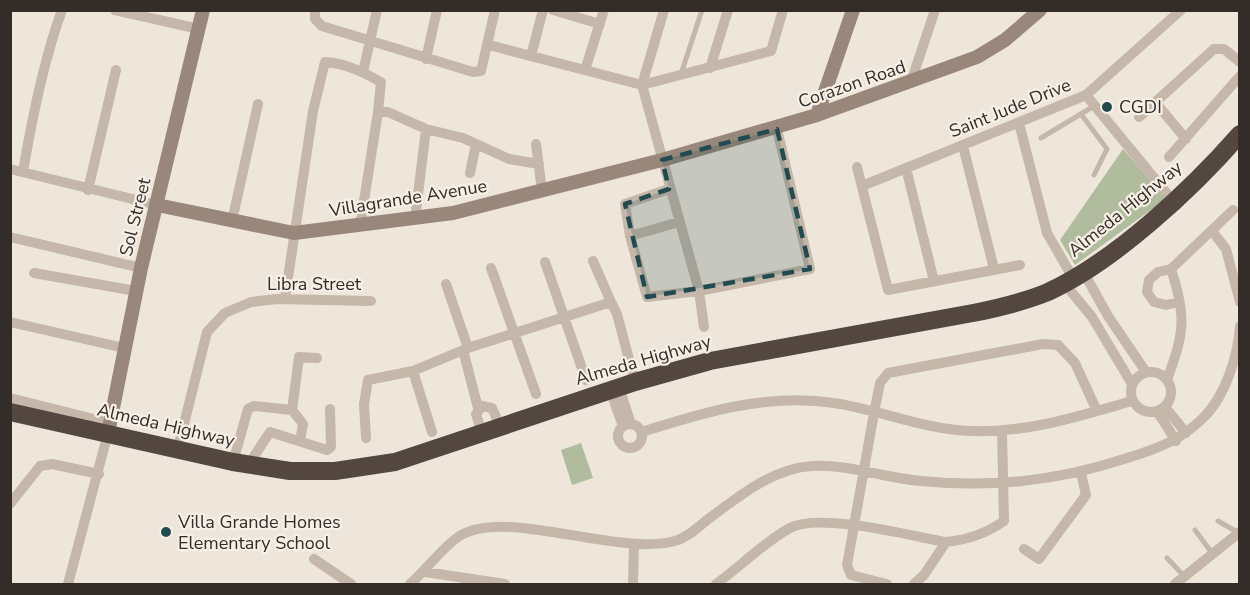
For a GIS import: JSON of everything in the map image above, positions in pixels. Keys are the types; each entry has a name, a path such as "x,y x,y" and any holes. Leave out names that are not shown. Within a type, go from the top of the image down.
{"highway":[{"name":"Almeda Highway","path":"10,412 109,428 241,463 290,471 335,471 372,467 418,455 491,429 620,392 710,361 1011,305 1072,274 1173,201 1239,134"}],"street":[{"path":"23,172 34,108 62,10"},
{"path":"115,10 199,29"},
{"name":"Sol Street","path":"109,428 141,268 203,10"},
{"path":"315,10 315,19 322,26 426,60 473,72 481,71 489,45 495,10"},
{"path":"363,72 377,10"},
{"path":"426,60 437,10"},
{"path":"531,56 543,10"},
{"path":"553,10 600,24"},
{"path":"585,70 604,10"},
{"path":"664,10 642,86 699,291 705,327"},
{"path":"710,68 728,10"},
{"path":"489,45 642,86 771,51 783,10"},
{"path":"817,116 853,10"},
{"path":"911,82 935,10"},
{"name":"Corazon Road","path":"662,160 817,116 977,57 1005,39 1040,10"},
{"name":"Saint Jude Drive","path":"862,186 1086,95 1181,10"},
{"path":"1139,117 1214,49 1224,49 1239,62"},
{"path":"285,298 313,111 325,62 335,62 363,72 381,82 360,226"},
{"path":"88,190 116,70"},
{"path":"1169,157 1239,76"},
{"path":"1086,95 1173,201"},
{"path":"1155,102 1186,140"},
{"path":"232,221 258,104"},
{"path":"378,112 388,111 426,129 476,144 509,159 539,164"},
{"path":"1018,123 1047,233 1072,274 1092,317 1132,384 1132,401 1143,411 1161,409 1170,398 1171,388 1167,380 1154,372 1146,372 1132,384"},
{"path":"415,219 426,129"},
{"path":"669,189 625,204 630,236 647,297 699,291 810,269 777,129"},
{"path":"470,173 476,144"},
{"path":"536,144 542,191"},
{"path":"963,146 994,269"},
{"name":"Villagrande Avenue","path":"157,205 294,233 453,213 662,160"},
{"path":"857,167 888,290 1020,265"},
{"path":"906,168 934,281"},
{"path":"10,169 88,190 157,205"},
{"path":"1179,302 1166,305 1154,302 1147,292 1149,280 1158,272 1171,269 1233,210"},
{"path":"630,236 679,222"},
{"path":"1212,231 1226,249 1239,302"},
{"path":"10,237 141,268"},
{"path":"593,261 617,314 620,392 627,425 618,438 626,448 639,445 642,432"},
{"path":"544,262 562,318 586,380"},
{"path":"491,268 537,394"},
{"path":"1167,380 1183,331 1171,269"},
{"path":"34,273 136,291"},
{"path":"1072,274 1104,309 1146,372"},
{"path":"446,284 466,349 476,393 482,396 482,406 476,416 491,429"},
{"name":"Libra Street","path":"178,448 207,332 225,312 251,302 285,298 371,301"},
{"path":"366,438 364,404 368,380 413,371 466,349 611,302"},
{"path":"1092,317 1104,309"},
{"path":"10,322 124,348"},
{"path":"410,585 458,537 476,531 512,528 634,545 678,541 742,494 772,477 810,466 865,471 919,481 1004,485 1081,473 1176,441 1206,416 1224,387 1239,342 1239,326"},
{"path":"886,584 850,575 847,565 880,383 888,373 1043,344 1058,345 1075,363 1097,411"},
{"path":"300,441 303,424 292,410 299,357 317,358"},
{"path":"413,371 432,432"},
{"path":"10,398 109,428 69,585"},
{"path":"627,425 642,432 699,414 758,402 788,400 834,403 941,429 1002,431 1066,421 1132,401"},
{"path":"241,463 248,409 254,406 292,410"},
{"path":"482,406 493,410 491,429"},
{"path":"241,463 270,432 327,450 331,447 330,409"},
{"path":"1161,409 1186,433"},
{"path":"1161,409 1176,441"},
{"path":"716,585 789,528 804,522 854,526 945,542 978,535 1004,521 1002,431"},
{"path":"10,504 40,466 52,464 99,474"},
{"path":"1024,549 1039,560 1052,544 1086,495 1081,473"},
{"path":"1175,585 1239,532"},
{"path":"914,585 924,575 945,542"},
{"path":"633,585 634,545"},
{"path":"314,559 351,585"},
{"path":"425,572 505,585"}],"lane":[{"path":"681,76 702,10"},
{"path":"1041,138 1094,106"},
{"path":"1081,114 1107,149 1094,175"},
{"path":"1218,521 1239,532"},
{"path":"1195,530 1212,553"},
{"path":"1167,558 1184,576"}],"highlighted area":[{"path":"777,129 810,269 647,297 625,204 669,189 662,160"}],"green space":[{"path":"1123,149 1166,199 1075,265 1060,240"},
{"path":"581,443 593,478 572,485 561,450"}],"place":[{"name":"CGDI","path":"1107,107"},
{"name":"Villa Grande Homes Elementary School","path":"166,532"}]}
